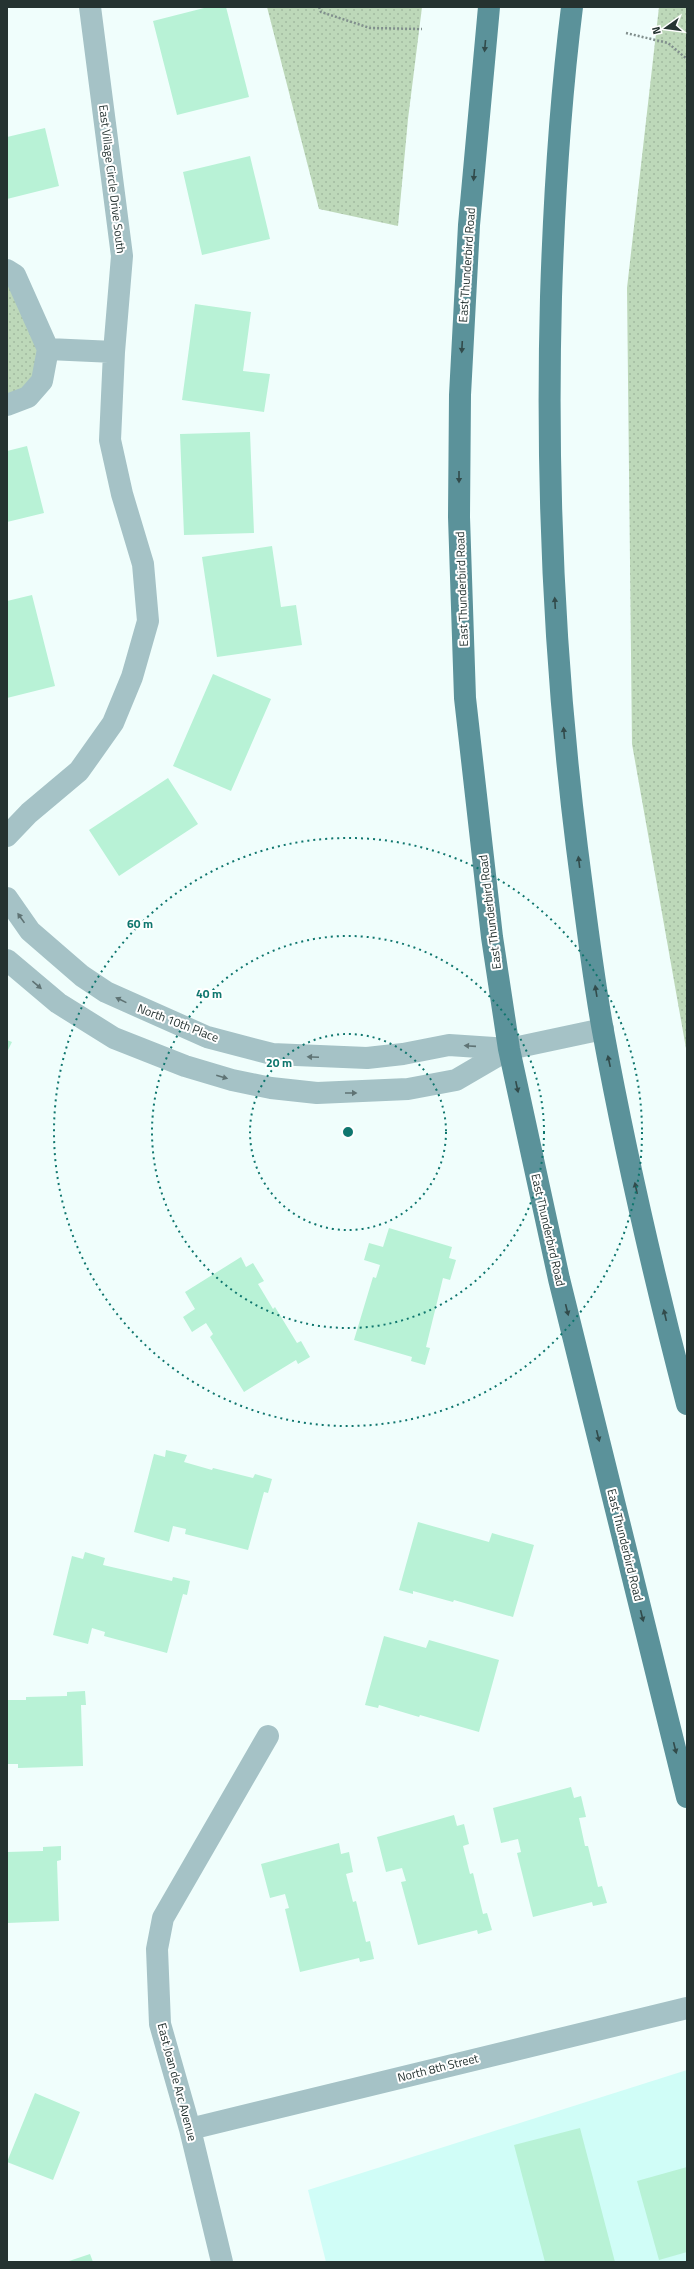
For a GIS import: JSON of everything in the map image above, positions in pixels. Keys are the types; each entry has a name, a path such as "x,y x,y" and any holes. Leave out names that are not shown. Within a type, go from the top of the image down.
{"main road":[{"name":"East Thunderbird Road","path":"489,7 469,233 460,395 459,517 465,698 492,937 509,1049 559,1279 687,1796"},
{"path":"572,7 554,211 549,384 549,481 558,667 567,769 603,1029 640,1208 687,1404"}],"street":[{"name":"East Village Circle Drive South","path":"7,836 29,812 78,771 113,723 132,677 148,621 143,564 122,494 110,440 114,352 122,256 90,7"},
{"path":"7,270 16,275 48,349 42,381 28,397 7,405"},
{"path":"48,349 114,352"},
{"name":"North 10th Place","path":"7,898 30,931 82,976 106,992 169,1022 207,1037 272,1054 367,1058 403,1054 449,1045 509,1049 603,1029"},
{"name":"North 10th Place","path":"7,960 58,1002 114,1038 148,1053 185,1066 232,1080 271,1088 317,1093 408,1090 456,1080 509,1049"},
{"name":"East Joan de Arc Avenue","path":"222,2262 190,2129 160,2024 157,1949 163,1918 268,1736"},
{"name":"North 8th Street","path":"190,2129 687,2008"}],"path":[{"path":"319,7 322,12 370,28 422,29"},
{"path":"626,33 668,43 687,59"}],"shaded area":[{"path":"687,2070 687,2262 326,2262 308,2190"}],"green space":[{"path":"267,7 422,7 408,119 398,226 319,209"},
{"path":"659,7 687,7 687,1054 632,744 627,288"},
{"path":"7,270 48,349 42,381 7,405"}],"building":[{"path":"208,7 226,7 249,97 177,115 153,21"},
{"path":"45,128 59,186 7,199 7,137"},
{"path":"250,156 270,239 202,255 183,172"},
{"path":"195,304 251,312 243,371 270,374 264,412 182,400"},
{"path":"250,432 254,533 184,535 180,434"},
{"path":"27,446 44,513 7,522 7,451"},
{"path":"272,546 281,607 296,605 302,645 217,657 202,557"},
{"path":"32,595 55,686 7,698 7,601"},
{"path":"213,674 271,699 231,791 173,766"},
{"path":"168,778 198,824 119,876 89,830"},
{"path":"7,1040 12,1042 7,1052"},
{"path":"389,1228 452,1247 449,1258 456,1260 450,1280 443,1278 426,1347 430,1348 425,1365 411,1361 412,1357 354,1340 373,1277 376,1278 380,1265 364,1260 369,1243 383,1247"},
{"path":"241,1257 246,1267 253,1263 264,1281 258,1284 273,1309 275,1307 297,1343 301,1341 310,1357 298,1364 296,1360 244,1392 210,1337 213,1334 206,1323 192,1332 183,1317 195,1309 185,1292"},
{"path":"166,1450 187,1455 184,1462 212,1470 213,1468 253,1478 255,1474 272,1479 268,1493 264,1492 248,1550 185,1534 186,1529 173,1526 169,1542 134,1532 154,1454 165,1457"},
{"path":"418,1522 489,1542 492,1533 534,1545 513,1617 454,1600 453,1602 413,1591 413,1594 399,1590"},
{"path":"85,1552 105,1558 103,1565 172,1581 173,1577 190,1581 187,1595 183,1594 167,1653 104,1636 105,1632 92,1628 88,1644 53,1635 72,1556 83,1559"},
{"path":"384,1636 426,1648 429,1640 499,1660 479,1732 379,1705 378,1708 365,1705"},
{"path":"85,1691 86,1705 81,1705 83,1766 18,1768 18,1764 7,1764 7,1700 26,1700 26,1697 67,1696 67,1692"},
{"path":"571,1787 574,1798 581,1796 586,1817 579,1818 585,1846 588,1846 598,1887 602,1886 607,1903 593,1906 592,1902 533,1917 517,1853 521,1852 518,1839 501,1843 493,1808"},
{"path":"454,1815 457,1826 464,1824 469,1844 463,1846 470,1874 473,1873 483,1914 487,1913 492,1930 478,1934 477,1930 418,1945 401,1882 406,1881 402,1868 386,1872 377,1837"},
{"path":"339,1843 341,1854 349,1852 353,1872 346,1874 353,1902 356,1901 366,1942 370,1941 374,1959 360,1962 359,1958 300,1972 285,1909 289,1908 285,1894 270,1898 261,1864"},
{"path":"61,1846 61,1860 57,1861 59,1921 7,1923 7,1852 43,1851 43,1847"},
{"path":"35,2093 80,2112 53,2180 7,2162"},
{"path":"580,2128 615,2262 545,2262 514,2145"},
{"path":"687,2167 687,2252 659,2260 637,2181"},
{"path":"90,2254 93,2262 66,2262"}]}
